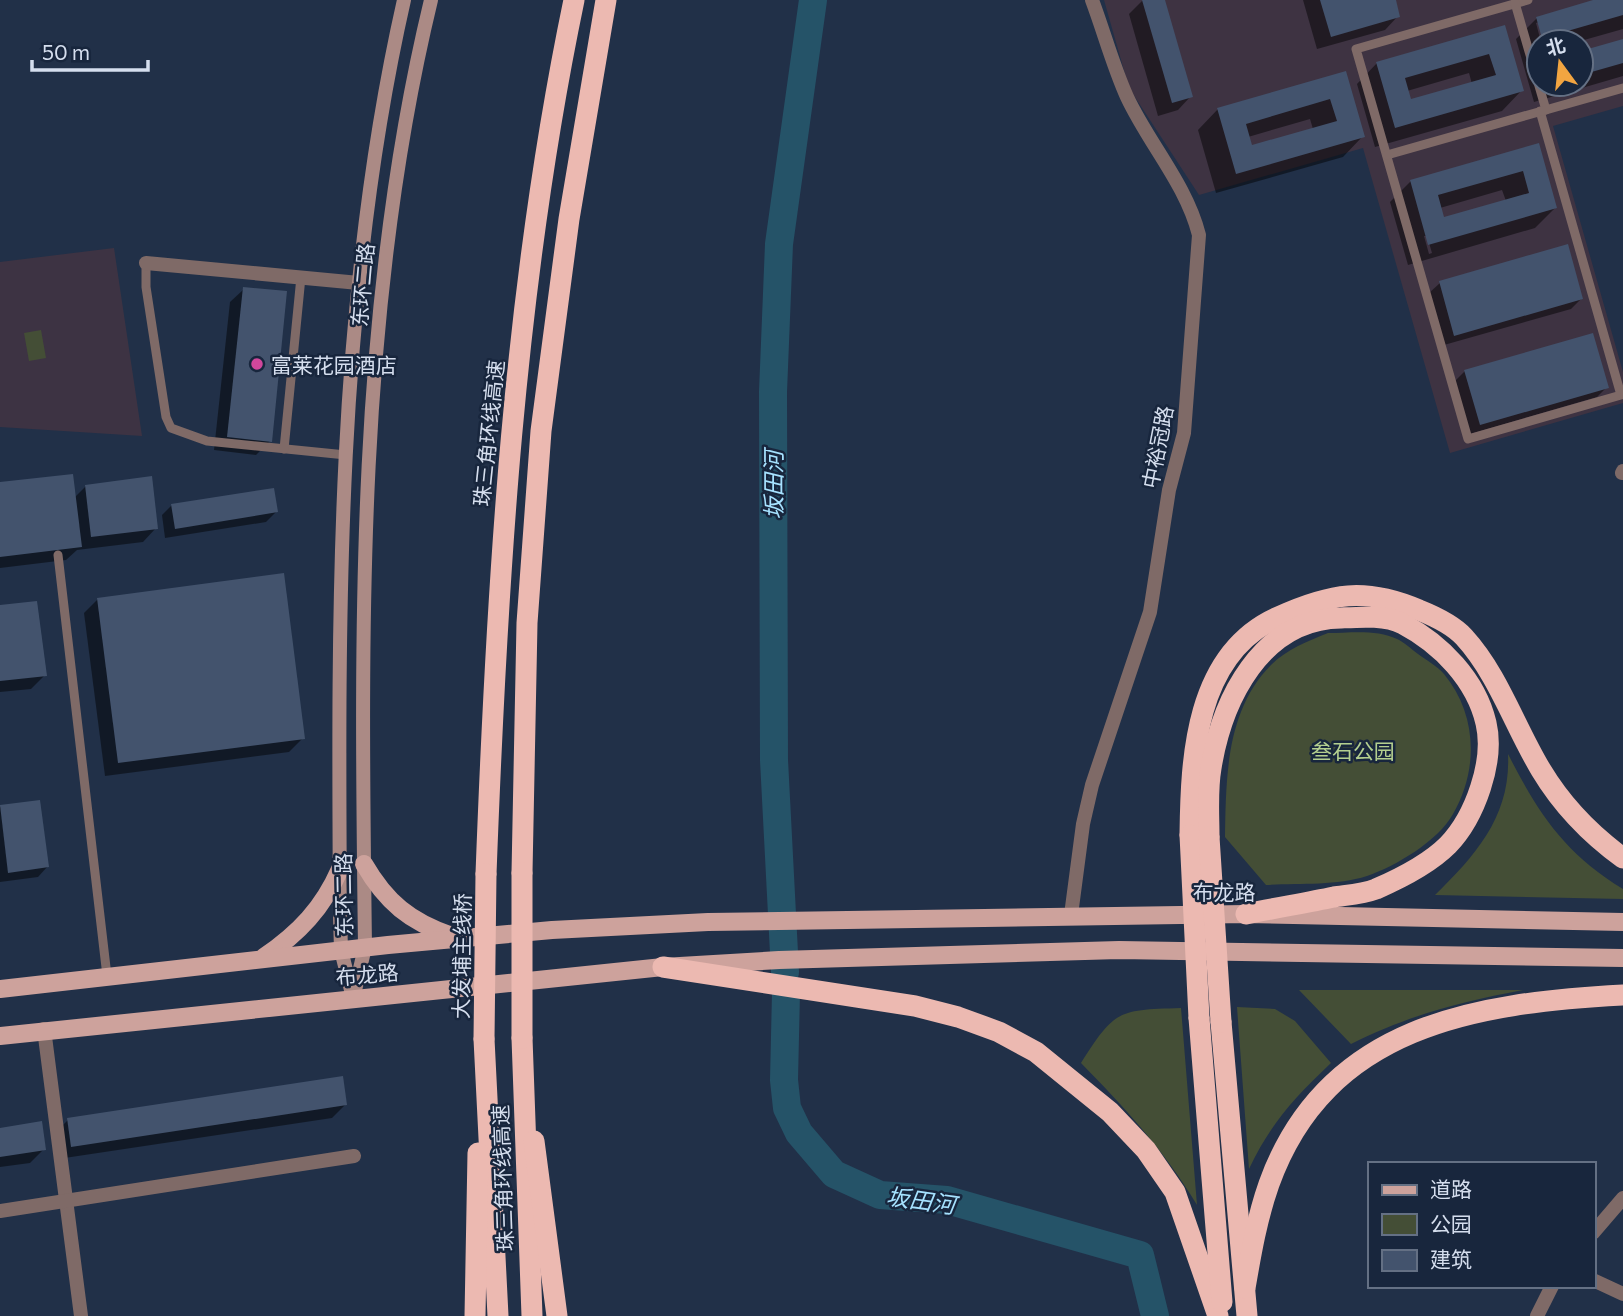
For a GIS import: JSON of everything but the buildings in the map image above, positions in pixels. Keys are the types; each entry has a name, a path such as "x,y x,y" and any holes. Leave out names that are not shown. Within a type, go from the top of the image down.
{"highway":[{"name":"珠三角环线高速","path":"486,874 496,616 508,455 554,95 574,0"},
{"name":"珠三角环线高速","path":"533,1316 522,1038 527,623 541,431 569,219 606,0"},
{"path":"1247,1316 1221,1022 1191,779 1198,725 1213,684 1237,646 1274,618 1344,594 1390,597 1431,615 1463,636 1484,664 1542,772 1574,815 1596,838 1623,858"},
{"path":"1221,1316 1199,1018 1200,836 1219,727 1237,686 1260,653 1289,633 1324,618 1366,617 1402,623 1454,661 1473,691 1487,724 1486,760 1479,793 1466,823 1453,839 1413,869 1374,890 1246,914"},
{"name":"大发埔主线桥","path":"484,1039 486,874"},
{"path":"663,967 915,1006 958,1017 999,1032 1036,1052 1074,1081 1146,1150 1175,1192 1221,1316"},
{"path":"1245,1288 1256,1228 1270,1182 1287,1146 1309,1111 1340,1077 1368,1054 1400,1036 1492,1007 1553,999 1623,995"},
{"name":"珠三角环线高速","path":"484,1039 498,1316"},
{"path":"475,1316 474,1209 484,1039"},
{"path":"523,1097 538,1154 557,1316"}],"main road":[{"name":"东环二路","path":"353,999 341,950 341,505 359,283 386,78 404,0"},
{"name":"东环二路","path":"353,999 365,947 366,492 386,249 410,88 431,0"},
{"path":"364,864 395,907 414,921 459,938"},
{"path":"264,958 300,930 316,912 340,869"},
{"name":"布龙路","path":"0,989 459,938 552,930 739,921 1246,914 1623,922"},
{"name":"布龙路","path":"0,1036 44,1029 663,967 739,962 1119,950 1623,958"}],"street":[{"name":"中裕冠路","path":"1071,915 1083,824 1092,785 1150,612 1169,490 1184,433 1199,235 1191,204 1152,144 1126,95 1092,0"},
{"path":"146,263 359,283"},
{"path":"44,1029 80,1316"},
{"path":"0,1211 354,1156"},
{"path":"1595,1231 1623,1198"},
{"path":"1595,1281 1623,1294"},
{"path":"1537,1316 1551,1288"}],"lane":[{"path":"1515,4 1621,395 1468,439 1356,48 1502,4 1528,0"},
{"path":"1387,155 1623,88"},
{"path":"146,263 146,287 167,423 179,432 206,441 346,455"},
{"path":"284,449 302,277"},
{"path":"58,555 107,976"}],"shaded area":[{"path":"1104,0 1623,0 1623,106 1553,126 1623,372 1623,403 1450,453 1363,148 1199,195 1129,88"},
{"path":"114,248 142,436 0,427 0,262"}],"green space":[{"path":"41,330 46,358 29,361 24,333"},
{"name":"叁石公园","path":"1363,632 1389,636 1402,642 1444,674 1463,706 1468,724 1471,742 1467,779 1461,797 1446,824 1427,843 1391,866 1367,876 1343,881 1266,885 1225,837 1228,769 1237,724 1256,683 1277,659 1305,642 1328,633"},
{"path":"1508,754 1530,795 1555,830 1584,861 1623,889 1623,899 1435,895 1465,864 1497,815 1504,796"},
{"path":"1299,990 1523,990 1435,1011 1393,1025 1351,1044"},
{"path":"1237,1007 1275,1009 1295,1021 1331,1063 1284,1112 1249,1169"},
{"path":"1181,1008 1197,1205 1143,1130 1081,1063 1102,1032 1120,1016 1144,1010"}],"waterway":[{"name":"坂田河","path":"785,972 774,760 773,392 779,244 813,0"},
{"name":"坂田河","path":"786,993 784,1080 787,1108 799,1133 834,1174 880,1195 947,1200 1140,1255 1155,1316"}],"place":[{"name":"富莱花园酒店","path":"257,364"}]}
